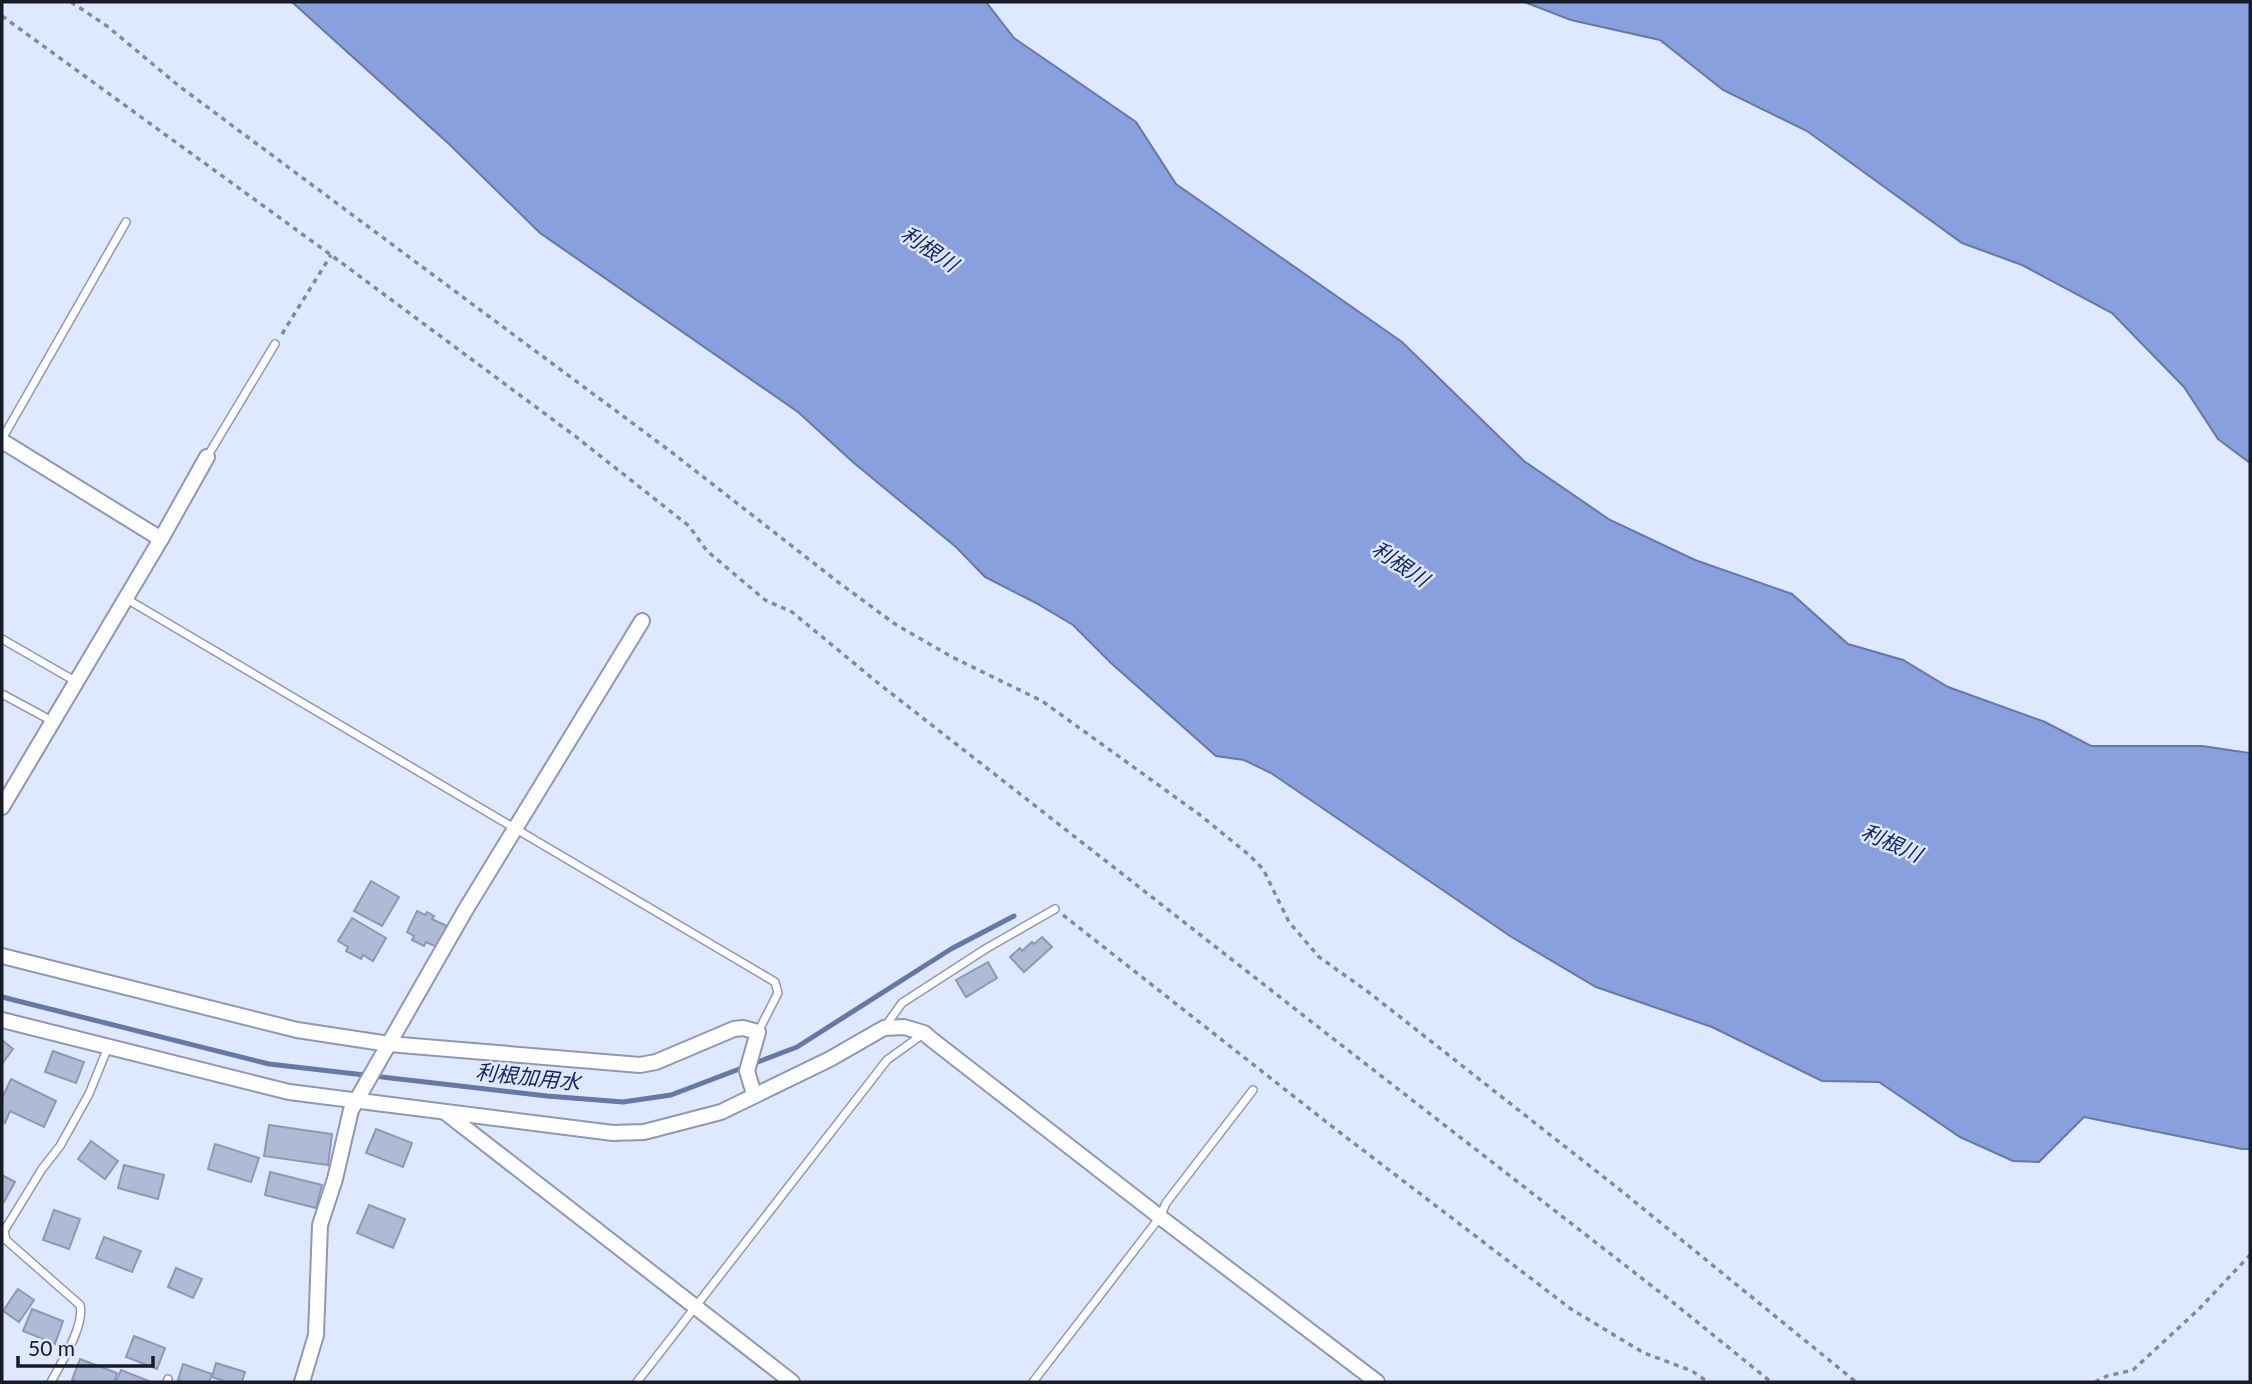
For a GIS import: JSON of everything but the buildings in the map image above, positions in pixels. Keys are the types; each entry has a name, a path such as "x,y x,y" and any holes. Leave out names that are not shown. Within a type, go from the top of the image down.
{"street":[{"path":"2,440 161,539"},
{"path":"4,800 161,539 207,457"},
{"path":"302,1382 316,1335 320,1225 335,1179 351,1110 466,909 642,621"},
{"path":"2,956 297,1030 389,1044 640,1065 656,1062 734,1029 743,1028 758,1032 747,1071 754,1094"},
{"path":"2,1020 289,1092 613,1133 644,1132 721,1112 830,1059 884,1028 904,1027 923,1033 1377,1382"},
{"path":"444,1112 792,1382"}],"lane":[{"path":"2,440 126,222"},
{"path":"207,457 275,344"},
{"path":"125,597 775,982 778,993 758,1032"},
{"path":"2,639 75,681"},
{"path":"2,694 52,722"},
{"path":"884,1028 902,1003 987,948 1055,909"},
{"path":"637,1382 887,1060 923,1033"},
{"path":"51,1382 79,1326 82,1314 80,1305 6,1240 4,1231 42,1169 60,1146 89,1094 108,1047"},
{"path":"1033,1382 1160,1217 1166,1203 1253,1090"}],"path":[{"path":"71,2 107,26 179,86 670,450 895,624 952,657 1042,701 1200,815 1248,853 1263,869 1289,922 1319,957 1367,991 1597,1172 1856,1382"},
{"path":"2,16 586,444 690,526 706,551 765,600 792,612 878,683 1675,1304 1771,1382"},
{"path":"275,344 331,255"},
{"path":"1055,909 1334,1128 1571,1309 1644,1353 1692,1371 1708,1382"},
{"path":"2095,1382 2107,1376 2133,1370 2199,1309 2250,1255"}],"water":[{"name":"利根川","path":"292,2 986,2 1014,38 1136,122 1176,184 1402,342 1524,461 1610,520 1695,560 1792,594 1848,644 1903,660 1948,687 2045,722 2091,746 2202,746 2250,753 2250,1149 2084,1117 2039,1162 2013,1161 1960,1137 1879,1082 1822,1081 1712,1027 1596,987 1510,936 1271,773 1244,760 1216,756 1111,663 1073,625 985,577 956,547 854,463 798,412 540,233 449,144"},
{"path":"1524,2 2250,2 2250,463 2218,439 2184,387 2112,313 2022,265 1962,243 1807,131 1723,90 1660,40 1571,20"}],"waterway":[{"name":"利根加用水","path":"2,997 269,1064 547,1096 623,1102 671,1095 797,1047 951,949 1014,916"}]}
